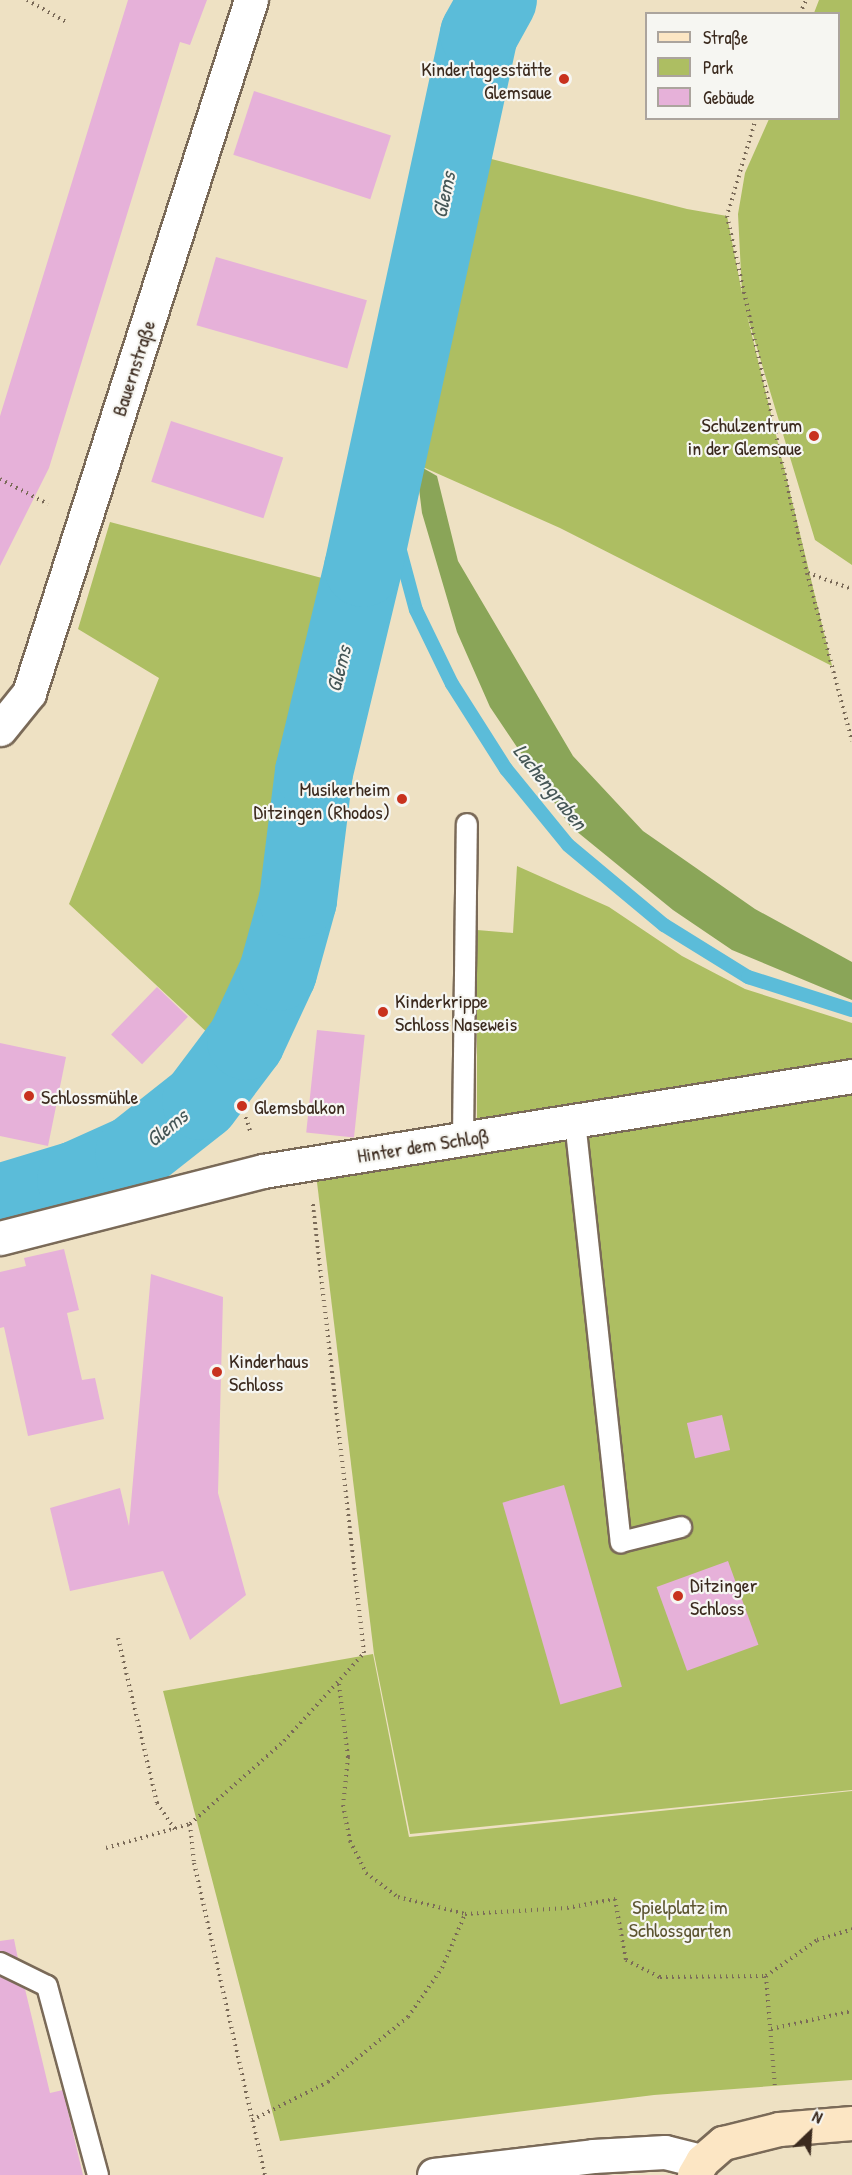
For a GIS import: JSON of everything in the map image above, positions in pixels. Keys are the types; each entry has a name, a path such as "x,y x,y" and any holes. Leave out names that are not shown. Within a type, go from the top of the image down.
{"main road":[{"path":"698,2168 723,2143 779,2129 852,2123"}],"street":[{"name":"Bauernstraße","path":"0,729 29,693 251,0"},
{"name":"Hinter dem Schloß","path":"0,1238 308,1163 852,1076"},
{"path":"434,2175 653,2152 698,2168"}],"lane":[{"path":"463,1138 467,824"},
{"path":"575,1121 621,1542 681,1527"},
{"path":"0,1963 47,1986 98,2175"}],"path":[{"path":"27,0 68,23"},
{"path":"755,120 728,216 807,573 852,741"},
{"path":"0,478 83,522"},
{"path":"807,573 852,589"},
{"path":"106,1848 176,1831 190,1824 284,1741 364,1653 308,1163"},
{"path":"118,1638 157,1803 176,1831"},
{"path":"339,1683 348,1757 343,1805 350,1842 366,1873 398,1897 465,1914 567,1908 615,1899 626,1960 660,1977 766,1976 817,1940 852,1929"},
{"path":"190,1824 194,1863 265,2175"},
{"path":"252,2120 328,2082 408,2017 442,1968 465,1914"},
{"path":"766,1976 779,2129"},
{"path":"770,2029 852,2011"}],"green space":[{"path":"476,0 499,0 479,35 387,449 391,517 363,678 304,958 287,1005 265,996 225,1049 69,904 159,678 78,629 110,522 337,582 366,439 461,30"},
{"path":"819,0 852,0 852,565 815,540 747,315 832,666 560,528 416,464 422,359 464,152 687,209 727,216 742,293 738,214 745,173 769,120 840,120 840,12 814,12"},
{"path":"416,464 437,476 458,561 573,756 643,831 755,909 852,962 852,1000 732,950 673,910 570,826 490,707 457,632 422,513"},
{"path":"517,866 609,907 682,956 745,989 852,1023 852,1068 477,1123 477,930 513,933"},
{"path":"852,1091 852,1790 410,1834 374,1654 316,1174"},
{"name":"Spielplatz im Schlossgarten","path":"373,1654 409,1837 852,1791 852,2080 654,2095 280,2141 163,1691"}],"building":[{"path":"128,0 207,0 190,45 180,42 49,468 0,566 0,416"},
{"path":"254,91 391,135 370,199 233,155"},
{"path":"216,257 367,300 347,369 196,325"},
{"path":"171,421 283,457 263,518 151,482"},
{"path":"157,987 188,1017 142,1064 111,1034"},
{"path":"317,1030 365,1035 354,1137 306,1132"},
{"name":"Schlossmühle","path":"0,1043 66,1057 48,1146 0,1136"},
{"path":"64,1249 79,1310 67,1313 82,1380 95,1378 104,1419 28,1436 4,1327 0,1328 0,1272 26,1266 24,1258"},
{"path":"151,1274 223,1297 218,1493 246,1595 190,1640 163,1571 70,1591 50,1508 120,1488 129,1526"},
{"path":"722,1415 730,1450 695,1458 687,1423"},
{"path":"564,1485 622,1687 560,1705 502,1503"},
{"path":"728,1561 758,1645 687,1671 657,1587"},
{"path":"14,1939 18,1959 0,1951 0,1941"},
{"path":"0,1976 25,1989 50,2093 63,2090 83,2175 0,2175"}],"waterway":[{"name":"Glems","path":"0,1203 76,1180 134,1154 201,1101 246,1041 278,972 298,900 314,772 363,568 479,34 498,0"},
{"name":"Lachengraben","path":"387,449 391,517 416,610 452,684 506,769 568,845 664,925 748,977 852,1010"}],"place":[{"name":"Kindertagesstätte Glemsaue","path":"564,79"},
{"name":"Schulzentrum in der Glemsaue","path":"814,436"},
{"name":"Musikerheim Ditzingen (Rhodos)","path":"402,799"},
{"name":"Kinderkrippe Schloss Naseweis","path":"383,1012"},
{"name":"Schlossmühle","path":"29,1096"},
{"name":"Glemsbalkon","path":"242,1106"},
{"name":"Kinderhaus Schloss","path":"217,1372"},
{"name":"Ditzinger Schloss","path":"678,1596"}]}
